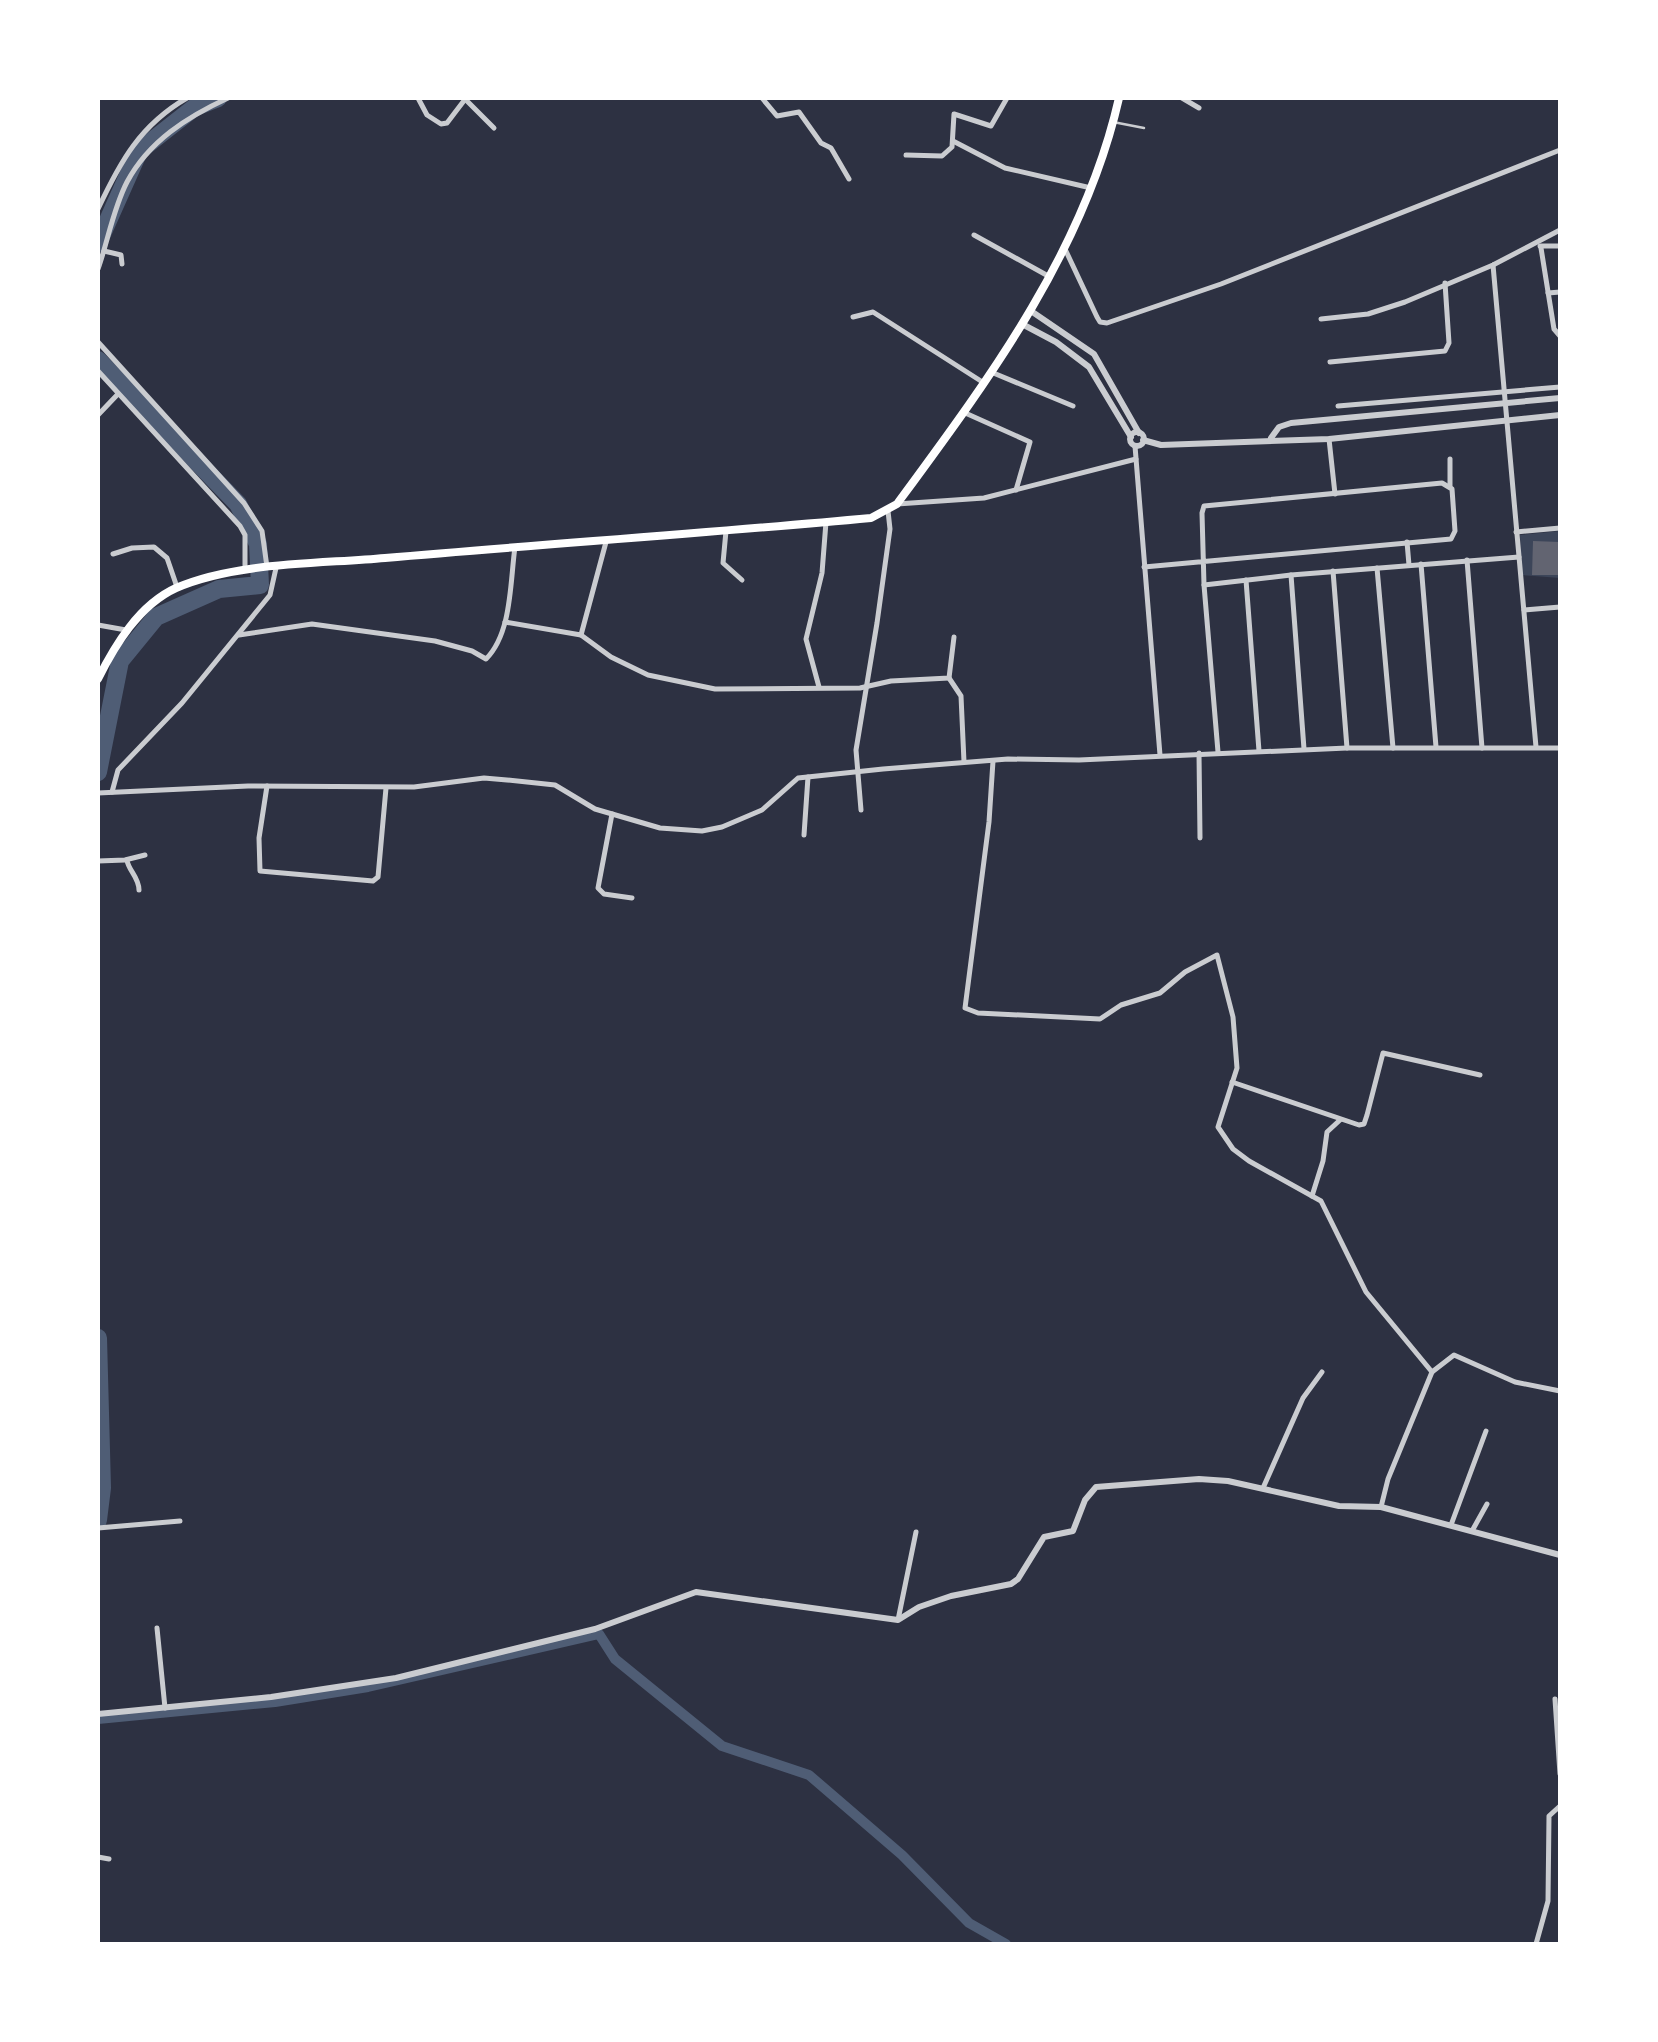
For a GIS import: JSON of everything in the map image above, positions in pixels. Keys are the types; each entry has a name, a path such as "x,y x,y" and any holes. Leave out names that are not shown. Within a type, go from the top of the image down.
{"main road":[{"path":"98,679 126,630 146,610 177,587 205,577 248,570 826,522 870,517 888,511 897,504 984,383 1050,278 1091,188 1119,98"}],"street":[{"path":"98,209 124,154 152,124 187,98"},
{"path":"98,269 127,183 147,153 180,123 228,98"},
{"path":"418,98 428,114 441,124 447,122 465,98 494,128"},
{"path":"762,98 777,116 799,112 821,143 831,148 849,179"},
{"path":"906,155 942,156 952,147 954,141 954,114 991,126 1007,98"},
{"path":"1182,98 1199,108"},
{"path":"954,141 1005,168 1091,188"},
{"path":"1065,250 1097,317 1102,323 1107,323 1221,284 1560,150"},
{"path":"1321,319 1382,310 1493,265 1560,230"},
{"path":"974,235 1050,278"},
{"path":"1537,242 1541,248 1553,329 1560,336"},
{"path":"1541,248 1560,246"},
{"path":"104,251 121,256 122,264"},
{"path":"1493,265 1536,747"},
{"path":"1331,362 1445,351 1449,343 1445,284"},
{"path":"1548,293 1560,292"},
{"path":"1031,311 1100,360 1143,440 1161,445 1271,438 1329,439 1560,415"},
{"path":"853,317 873,312 984,383"},
{"path":"1022,324 1056,342 1089,367 1135,446 1160,755"},
{"path":"98,342 244,503 262,531 270,595 156,733 118,770 112,792"},
{"path":"98,371 240,526 245,535 248,570"},
{"path":"991,372 1073,406"},
{"path":"1338,406 1560,387"},
{"path":"98,415 118,394"},
{"path":"1271,438 1279,427 1290,423 1560,398"},
{"path":"963,412 1030,442 1016,491"},
{"path":"1131,437 1139,433"},
{"path":"1329,439 1335,494"},
{"path":"1135,446 1143,440"},
{"path":"897,504 984,498 1136,459"},
{"path":"1144,567 1454,537 1450,459"},
{"path":"1218,752 1204,585 1202,513 1207,504 1442,483 1450,486"},
{"path":"861,810 856,750 890,529 888,511"},
{"path":"819,687 806,639 822,573 826,522"},
{"path":"1516,532 1560,528"},
{"path":"726,531 723,563 742,580"},
{"path":"581,635 606,542"},
{"path":"1407,542 1409,565"},
{"path":"113,554 132,548 154,547 167,558 177,587"},
{"path":"239,635 312,624 435,641 472,651 486,659 499,642 505,622 516,547"},
{"path":"1204,585 1333,571 1519,557"},
{"path":"1467,560 1482,748"},
{"path":"1421,564 1436,747"},
{"path":"1377,568 1393,748"},
{"path":"1333,571 1347,748"},
{"path":"1290,575 1304,750"},
{"path":"1246,580 1259,751"},
{"path":"1524,610 1560,607"},
{"path":"505,622 581,635 611,657 662,679 715,689 866,686 949,678"},
{"path":"98,625 126,630"},
{"path":"954,637 949,678 961,696 964,762"},
{"path":"99,793 267,786 414,788 484,778 555,785 578,800 612,814 660,828 702,831 722,827 762,810 794,780 808,777 964,762 1079,760 1218,752 1347,748 1560,748"},
{"path":"1199,753 1200,838"},
{"path":"993,761 989,822 965,1008 978,1013 1100,1019 1121,1005 1160,993 1185,972 1217,955 1233,1017 1237,1068 1218,1121 1225,1139 1249,1161 1321,1201 1366,1292 1432,1372"},
{"path":"804,835 808,777"},
{"path":"267,786 259,838 260,871 373,881 377,878 380,862 386,788"},
{"path":"612,814 600,864 598,888 604,894 632,898"},
{"path":"98,861 127,860 145,855"},
{"path":"127,860 139,880 139,890"},
{"path":"1232,1082 1301,1103 1359,1125 1365,1121 1383,1053 1480,1075"},
{"path":"1312,1196 1323,1161 1327,1132 1340,1120"},
{"path":"1381,1507 1392,1470 1432,1372 1454,1355 1515,1382 1560,1391"},
{"path":"1263,1488 1303,1398 1322,1372"},
{"path":"1451,1525 1486,1431"},
{"path":"98,1714 271,1697 396,1678 595,1629 695,1592 898,1620 938,1600 1011,1584 1018,1579 1044,1537 1073,1531 1088,1494 1096,1487 1199,1479 1263,1488 1339,1506 1381,1507 1560,1555"},
{"path":"1472,1531 1487,1504"},
{"path":"98,1528 180,1521"},
{"path":"898,1620 916,1532"},
{"path":"157,1628 165,1708"},
{"path":"1555,1699 1560,1774"},
{"path":"1536,1944 1544,1924 1548,1901 1549,1816 1560,1806"},
{"path":"98,1857 109,1859"}],"lane":[{"path":"1113,122 1144,128"}],"shaded area":[{"path":"1560,531 1560,578 1522,575 1520,535"}],"building":[{"path":"1533,541 1560,542 1560,575 1532,575"}],"waterway":[{"path":"98,243 139,151 195,107 218,98"},
{"path":"98,360 238,504 258,544 260,585 219,589 156,617 120,661 98,772"},
{"path":"98,1338 102,1488 98,1520"},
{"path":"98,1719 275,1702 368,1687 599,1634 615,1659 722,1746 809,1775 902,1855 969,1923 1006,1944"}]}
